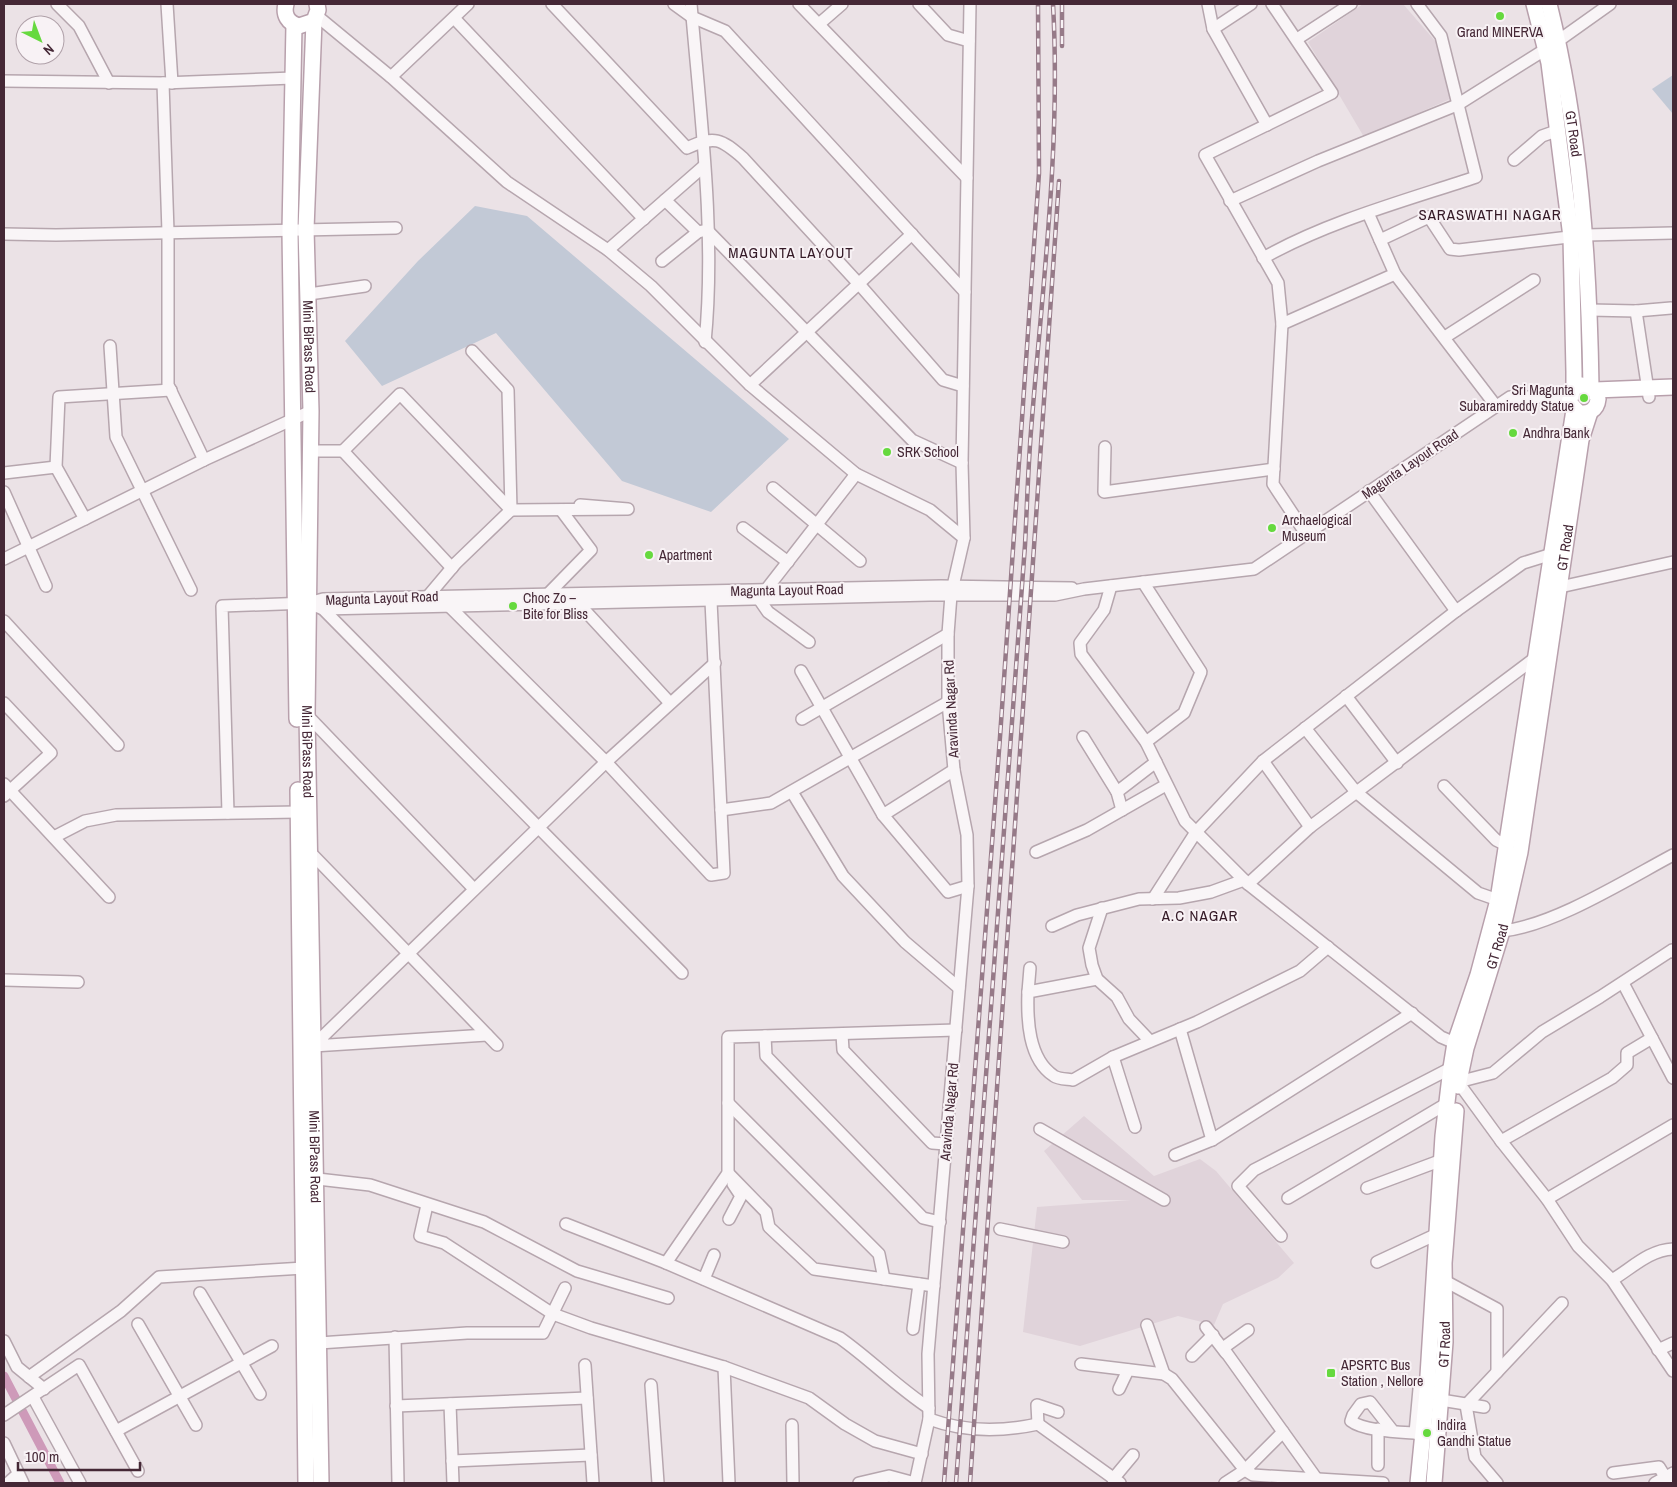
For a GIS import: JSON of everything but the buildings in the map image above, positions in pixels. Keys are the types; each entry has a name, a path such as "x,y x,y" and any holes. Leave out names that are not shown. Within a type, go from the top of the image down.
{"main road":[{"path":"286,4 286,17 294,24 304,26 316,13"},
{"path":"1418,1483 1419,1434 1437,1234 1446,1104 1451,1068 1455,1043 1478,975 1498,900 1508,846 1535,658 1554,586 1552,554 1572,399 1578,236 1559,130 1552,45 1534,4"},
{"name":"GT Road","path":"1434,1483 1445,1342 1444,1281 1458,1082 1502,932 1520,852 1554,586 1581,440 1594,397 1585,252 1578,236 1552,45 1549,4"},
{"name":"Mini BiPass Road","path":"316,13 306,229 311,411 302,603 310,852 307,1046 310,1178 319,1343 321,1483"},
{"path":"294,24 290,231 293,417 302,603 298,812 307,1046"},
{"path":"1572,399 1582,384 1594,397"},
{"path":"1572,399 1582,414 1594,397 1648,392 1673,387"},
{"path":"1648,392 1673,396"},
{"path":"306,1483 304,1268 310,1178"}],"street":[{"path":"57,4 79,26 109,82"},
{"path":"167,4 168,385 204,460"},
{"path":"391,78 468,4"},
{"path":"552,4 687,148 703,140 724,141 743,158 859,284 943,380 963,386"},
{"path":"674,4 692,18 725,31 965,292"},
{"path":"691,4 703,140 702,231 708,309 705,342"},
{"path":"800,4 967,178"},
{"path":"819,24 842,4"},
{"path":"918,4 948,35 969,41"},
{"name":"Aravinda Nagar Rd","path":"915,1483 929,1414 928,1354 968,886 967,835 954,770 948,702 948,634 952,591 964,538 962,463 970,4"},
{"path":"1208,4 1213,29 1267,125"},
{"path":"1213,29 1251,4"},
{"path":"1272,4 1332,93 1205,155 1278,284 1282,324 1274,484 1306,534"},
{"path":"1297,39 1351,4"},
{"path":"1263,258 1292,242 1368,213 1476,177 1440,36 1417,4"},
{"path":"1230,201 1318,161 1457,105 1552,45 1610,4"},
{"path":"316,13 507,182 608,250 650,286 750,385 856,474 930,510 964,538"},
{"path":"454,18 644,219"},
{"path":"4,81 167,83 293,78"},
{"path":"1514,160 1542,136 1559,130"},
{"path":"608,250 704,166"},
{"path":"665,200 702,231 808,331 912,440 962,463"},
{"path":"1368,213 1395,274 1496,406"},
{"path":"1380,240 1429,217 1450,249 1459,250 1578,236 1673,233"},
{"path":"4,234 56,235 396,228"},
{"path":"662,261 702,231"},
{"path":"750,385 912,234"},
{"path":"1282,324 1395,274"},
{"path":"1445,337 1534,280"},
{"path":"309,294 365,286"},
{"path":"1590,310 1636,311 1671,308"},
{"path":"1636,311 1648,392"},
{"path":"110,346 115,393 116,437 191,590"},
{"path":"472,351 508,390 511,510"},
{"path":"85,519 56,467 59,397 170,390"},
{"path":"310,451 343,450 400,394 511,510"},
{"name":"Magunta Layout Road","path":"302,603 323,599 429,595 549,593 762,595 952,591 1058,586 1084,589 1254,569 1510,397 1572,399"},
{"path":"4,559 293,417 311,411"},
{"path":"1105,447 1104,492 1274,469"},
{"path":"343,450 452,568"},
{"path":"4,473 56,467"},
{"path":"809,642 768,612 762,595 856,474"},
{"path":"773,488 860,561"},
{"path":"4,492 46,586"},
{"path":"1369,492 1456,611"},
{"path":"429,595 452,568 511,510 628,509 580,505"},
{"path":"549,593 591,550 561,510"},
{"path":"743,528 788,562"},
{"path":"1153,898 1196,832 1263,761 1456,611 1523,563 1552,554"},
{"path":"1554,586 1673,562"},
{"path":"1143,582 1201,672 1184,713 1146,742"},
{"path":"1112,586 1104,610 1082,638 1080,648 1084,659 1146,742 1185,821 1246,882 1441,1037 1455,1043"},
{"name":"Magunta Layout Road","path":"302,603 323,609 711,601 762,595"},
{"path":"448,605 606,762 711,875 724,873 711,601"},
{"path":"228,813 222,606 302,603"},
{"path":"578,603 670,703"},
{"path":"323,609 682,973"},
{"path":"4,621 118,745"},
{"path":"802,719 948,634"},
{"path":"1052,926 1077,915 1140,899 1179,898 1211,892 1246,882 1310,827 1535,658"},
{"path":"307,1046 409,953 606,762 715,663"},
{"path":"801,671 883,815 948,892 968,886"},
{"path":"1346,696 1397,763"},
{"path":"721,810 771,803 948,702"},
{"path":"4,703 51,753 6,790 110,896"},
{"path":"307,715 474,889"},
{"path":"1306,728 1356,792 1478,893 1498,900"},
{"path":"1083,737 1117,792 1122,810"},
{"path":"1263,761 1310,827"},
{"path":"1117,792 1156,762"},
{"path":"883,815 954,770"},
{"path":"1036,852 1087,830 1166,785"},
{"path":"1444,786 1496,840 1508,846"},
{"path":"792,792 843,876 905,942 959,988"},
{"path":"54,837 85,821 116,815 298,812"},
{"path":"310,852 497,1045"},
{"path":"1502,932 1520,930 1553,917 1673,854"},
{"path":"1102,908 1089,948 1098,978 1117,997 1129,1019 1150,1041"},
{"path":"1030,968 1028,1008 1033,1043 1037,1056 1054,1076 1073,1080 1113,1057 1180,1029 1300,971 1328,947"},
{"path":"1673,952 1672,950 1623,983 1542,1032 1493,1073 1458,1082 1547,1199 1578,1246 1612,1280 1673,1371"},
{"path":"1028,992 1098,978"},
{"path":"4,980 78,982"},
{"path":"1623,983 1673,1078"},
{"path":"1175,1155 1212,1140 1412,1013"},
{"path":"1180,1029 1212,1140"},
{"path":"729,1219 741,1196 728,1173 728,1037 956,1030"},
{"path":"842,1034 843,1050 932,1142 946,1144"},
{"path":"307,1046 487,1035"},
{"path":"765,1036 766,1056 923,1218 940,1222"},
{"path":"1501,1141 1612,1078 1627,1065 1627,1053 1652,1038"},
{"path":"1113,1057 1135,1127"},
{"path":"1281,1236 1238,1186 1254,1170 1451,1068"},
{"path":"728,1103 879,1254 884,1279"},
{"path":"1288,1198 1446,1104"},
{"path":"1547,1199 1673,1125"},
{"path":"1040,1129 1164,1200"},
{"path":"1367,1188 1442,1160"},
{"path":"666,1263 728,1173"},
{"path":"728,1173 766,1212 769,1227 814,1269 934,1286"},
{"path":"310,1178 370,1185 484,1222 577,1271 668,1298"},
{"path":"427,1205 420,1236 444,1243 553,1314 591,1328 724,1367 809,1398 845,1424 875,1441 922,1454"},
{"path":"566,1224 666,1263 840,1338 861,1353 929,1414 950,1427 987,1430 1017,1428 1038,1424 1116,1481 1133,1455"},
{"path":"1000,1229 1063,1242"},
{"path":"1377,1262 1437,1234"},
{"path":"1612,1280 1648,1254 1663,1249 1673,1249"},
{"path":"704,1279 714,1255"},
{"path":"29,1377 121,1311 159,1277 304,1268"},
{"path":"1444,1281 1497,1309 1497,1372"},
{"path":"913,1329 919,1284"},
{"path":"319,1343 467,1333 543,1333 564,1288"},
{"path":"200,1293 260,1394"},
{"path":"1466,1405 1562,1303"},
{"path":"138,1324 196,1425"},
{"path":"1147,1325 1164,1374"},
{"path":"1226,1353 1223,1348 1248,1330"},
{"path":"1192,1356 1210,1331 1316,1478"},
{"path":"395,1337 398,1483"},
{"path":"4,1341 17,1367 44,1389"},
{"path":"1658,1350 1673,1343"},
{"path":"116,1431 272,1346"},
{"path":"1081,1364 1164,1374 1172,1379 1245,1470 1252,1475 1285,1480 1316,1478 1382,1483"},
{"path":"4,1415 79,1365 138,1471"},
{"path":"585,1365 593,1483"},
{"path":"724,1367 729,1483"},
{"path":"1119,1389 1128,1370"},
{"path":"651,1385 658,1483"},
{"path":"1392,1430 1370,1402 1361,1404 1353,1415 1351,1422 1357,1426 1419,1434 1419,1389"},
{"path":"33,1397 80,1483"},
{"path":"396,1406 587,1398"},
{"path":"1441,1400 1484,1407"},
{"path":"450,1404 453,1483"},
{"path":"1038,1424 1037,1405 1058,1412"},
{"path":"1466,1405 1475,1457 1497,1483"},
{"path":"792,1425 793,1483"},
{"path":"1378,1429 1378,1465"},
{"path":"1225,1483 1245,1470 1283,1432"},
{"path":"4,1443 20,1479 8,1483"},
{"path":"452,1462 591,1455"},
{"path":"1613,1473 1659,1467 1666,1479"},
{"path":"859,1483 889,1476 915,1483"}],"shaded area":[{"path":"1363,4 1403,4 1436,42 1450,99 1364,137 1308,42"},
{"path":"1673,75 1673,114 1652,89"},
{"path":"475,206 527,216 789,439 711,512 622,481 496,333 382,386 345,341 418,261"},
{"path":"1084,1116 1154,1176 1200,1159 1216,1171 1294,1263 1278,1278 1223,1304 1214,1325 1178,1316 1080,1346 1023,1332 1037,1207 1131,1200 1082,1200 1044,1151"}],"waterway":[{"path":"4,1376 60,1483"}],"railway":[{"path":"944,1483 1000,737 1039,173 1038,4"},
{"path":"956,1483 1025,545 1031,431 1049,218 1055,58 1053,4"},
{"path":"1062,4 1062,46"},
{"path":"970,1483 1059,181"}],"place":[{"name":"Grand MINERVA","path":"1500,16"},
{"name":"Sri Magunta Subaramireddy Statue","path":"1584,398"},
{"name":"Andhra Bank","path":"1513,433"},
{"name":"SRK School","path":"887,452"},
{"name":"Archaelogical Museum","path":"1272,528"},
{"name":"Apartment","path":"649,555"},
{"name":"Choc Zo – Bite for Bliss","path":"513,606"},
{"name":"APSRTC Bus Station , Nellore","path":"1331,1373"},
{"name":"Indira Gandhi Statue","path":"1427,1433"}],"district":[{"name":"SARASWATHI NAGAR","path":"1490,215"},
{"name":"MAGUNTA LAYOUT","path":"791,253"},
{"name":"A.C NAGAR","path":"1200,916"}]}
